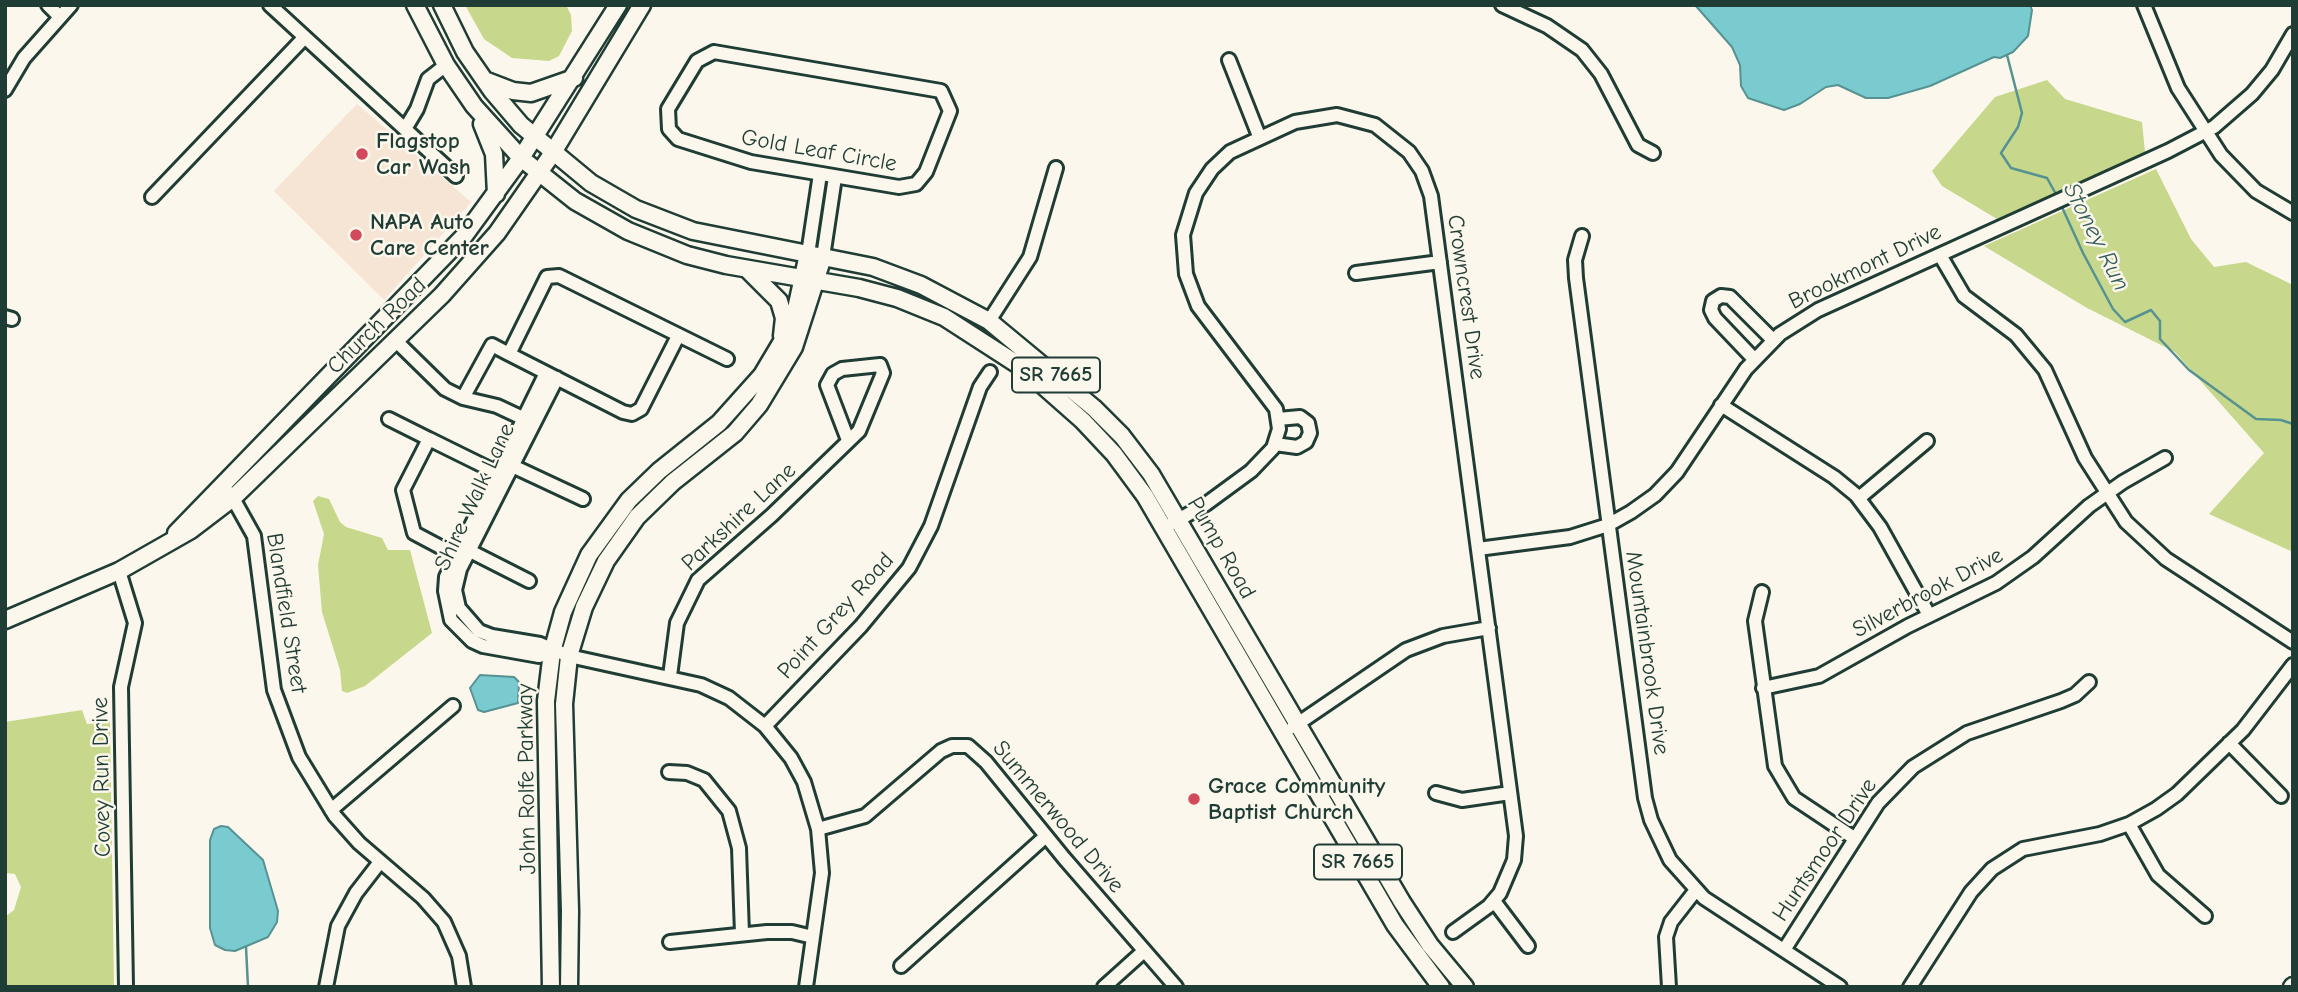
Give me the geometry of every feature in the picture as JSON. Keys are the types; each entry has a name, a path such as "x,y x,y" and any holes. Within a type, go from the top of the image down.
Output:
{"main road":[{"path":"415,5 446,65 474,106 522,158 575,201 628,231 687,255 810,280 815,255 716,238 661,220 618,200 552,154 484,80 442,5"},
{"name":"Church Road","path":"172,538 183,523 441,262 522,158 618,5"},
{"name":"Church Road","path":"5,620 118,571 172,538 191,530 233,498 479,255 552,154 642,5"},
{"path":"484,80 503,89 531,93 574,78"},
{"path":"474,106 493,147 496,194"},
{"name":"Pump Road","path":"815,255 895,274 989,321 1054,373 1122,436 1151,474 1179,519 1419,929 1465,987"},
{"path":"747,269 779,300 784,318 781,343"},
{"name":"Pump Road","path":"810,280 859,288 944,317 999,350 1055,395 1102,442 1144,496 1395,925 1434,985"},
{"name":"John Rolfe Parkway","path":"551,987 551,823 546,729 552,652 577,579 613,519 643,484 733,410 761,376 793,323 810,280"},
{"name":"John Rolfe Parkway","path":"569,987 570,899 564,704 569,656 584,607 616,544 662,492 721,446 747,420 794,347 810,280"}],"street":[{"path":"48,5 60,17"},
{"path":"5,90 23,58 71,5"},
{"path":"270,5 456,176"},
{"path":"1502,5 1547,26 1582,50 1601,74 1638,145 1653,153"},
{"path":"2144,5 2178,88 2206,131 2239,175 2270,201 2293,214"},
{"name":"Brookmont Drive","path":"1478,549 1570,537 1608,525 1647,502 1666,485 1754,359 1773,340 1818,310 2206,131 2252,94 2272,70 2293,34"},
{"path":"152,198 304,37"},
{"name":"Gold Leaf Circle","path":"722,53 934,88 946,97 950,111 948,119 926,172 916,184 899,187 820,174 729,156 673,135 667,122 668,109 701,56 722,53"},
{"path":"1229,60 1259,136"},
{"path":"405,130 417,109 428,79 446,65"},
{"name":"Crowncrest Drive","path":"1278,419 1276,410 1198,306 1183,257 1185,224 1190,205 1203,180 1230,152 1259,136 1307,118 1337,115 1367,121 1386,131 1409,152 1422,171 1431,196 1510,793 1516,851 1511,871 1494,901 1453,932"},
{"path":"989,321 1030,257 1056,168"},
{"path":"815,255 820,174"},
{"path":"815,255 835,177"},
{"name":"Mountainbrook Drive","path":"1582,236 1575,260 1576,278 1645,798 1660,843 1696,890 1840,987"},
{"path":"1940,254 1964,296 2016,335 2045,370 2085,458 2126,522 2166,559 2293,642"},
{"path":"1356,273 1440,262"},
{"path":"509,354 547,277 559,276 727,359"},
{"path":"1754,359 1714,318 1711,310 1713,301 1721,296 1730,297 1773,340"},
{"path":"463,398 492,345 632,414 641,409 678,336"},
{"path":"395,340 445,389 463,398 497,406 528,420"},
{"name":"Parkshire Lane","path":"670,676 677,623 698,580 772,515 848,440 863,425 883,373 880,365 842,369 833,374 827,385 848,440"},
{"name":"Point Grey Road","path":"765,726 886,599 909,568 931,526 980,387 990,372"},
{"name":"Shire Walk Lane","path":"551,376 463,553 455,590 459,608 466,620 479,631 540,644 552,652 670,676 729,698 765,726 791,758 804,782 818,829 822,873 806,987"},
{"path":"1721,405 1834,477 1859,498 1880,527 1929,615"},
{"path":"1163,528 1206,504 1242,478 1275,444 1278,419 1300,417 1308,423 1310,433 1306,442 1297,447 1275,444"},
{"path":"389,419 429,439 583,499"},
{"path":"429,439 403,491 414,533 529,581"},
{"path":"1859,498 1927,441"},
{"name":"Silverbrook Drive","path":"1763,688 1819,676 2014,572 2107,493 2165,458"},
{"name":"Blandfield Street","path":"224,484 251,527 258,549 270,667 284,723 309,777 331,810 380,862 423,898 444,922 459,956 464,987"},
{"name":"Covey Run Drive","path":"118,571 135,623 121,687 126,987"},
{"path":"1762,592 1755,621 1775,766 1786,788 1807,808 1853,838"},
{"path":"1283,733 1406,650 1443,636 1489,628"},
{"path":"1910,987 1971,892 2006,858 2037,844 2100,834 2129,824 2177,794 2254,717 2293,665"},
{"name":"Huntsmoor Drive","path":"1784,950 1853,838 1894,784 1930,754 1982,727 2068,698 2089,682"},
{"path":"331,810 453,706"},
{"path":"2229,743 2281,796"},
{"name":"Summerwood Drive","path":"818,829 865,816 941,751 960,745 976,751 1176,987"},
{"path":"669,772 687,773 704,780 729,811 739,848 742,934"},
{"path":"1436,793 1462,800 1510,793"},
{"path":"2129,824 2158,875 2205,916"},
{"path":"901,966 1046,836"},
{"path":"326,987 338,926 356,893 380,862"},
{"path":"1669,987 1666,937 1671,922 1696,890"},
{"path":"1494,901 1528,946"},
{"path":"670,942 792,932 813,937"},
{"path":"1104,987 1144,951"}],"shaded area":[{"path":"357,104 471,202 384,300 274,191"}],"green space":[{"path":"465,5 566,5 571,15 572,31 559,56 549,61 512,58 484,39"},
{"path":"2047,80 2065,99 2142,122 2145,152 1997,219 1942,186 1932,171 1995,97"},
{"path":"2156,169 2191,239 2214,267 2246,262 2293,285 2293,552 2209,514 2264,453 2175,352 2087,308 1984,246"},
{"path":"318,496 329,499 340,522 346,527 382,538 388,550 410,550 432,633 365,686 347,693 342,691 340,670 322,612 318,565 324,534 313,501"},
{"path":"82,710 87,724 110,722 114,987 5,987 5,917 14,910 21,887 15,874 5,873 5,722"}],"water":[{"path":"1695,5 2030,5 2032,10 2028,36 2013,52 2000,58 1994,57 1930,86 1888,98 1866,98 1838,85 1826,87 1800,104 1784,110 1748,98 1741,86 1740,65 1732,47"},
{"path":"480,675 514,677 519,682 518,703 484,712 478,710 470,688"},
{"path":"228,827 263,860 278,911 277,922 268,937 235,951 215,945 210,928 210,840 214,829"}],"waterway":[{"name":"Stoney Run","path":"2007,55 2022,113 2018,127 2001,153 2011,168 2047,178 2057,196"},
{"name":"Stoney Run","path":"2061,205 2113,309 2125,322 2151,310 2160,321 2160,339 2189,370 2256,419 2281,420 2293,424"},
{"path":"246,947 248,987"}],"place":[{"name":"Flagstop Car Wash","path":"362,154"},
{"name":"NAPA Auto Care Center","path":"356,235"},
{"name":"Grace Community Baptist Church","path":"1194,799"}]}
